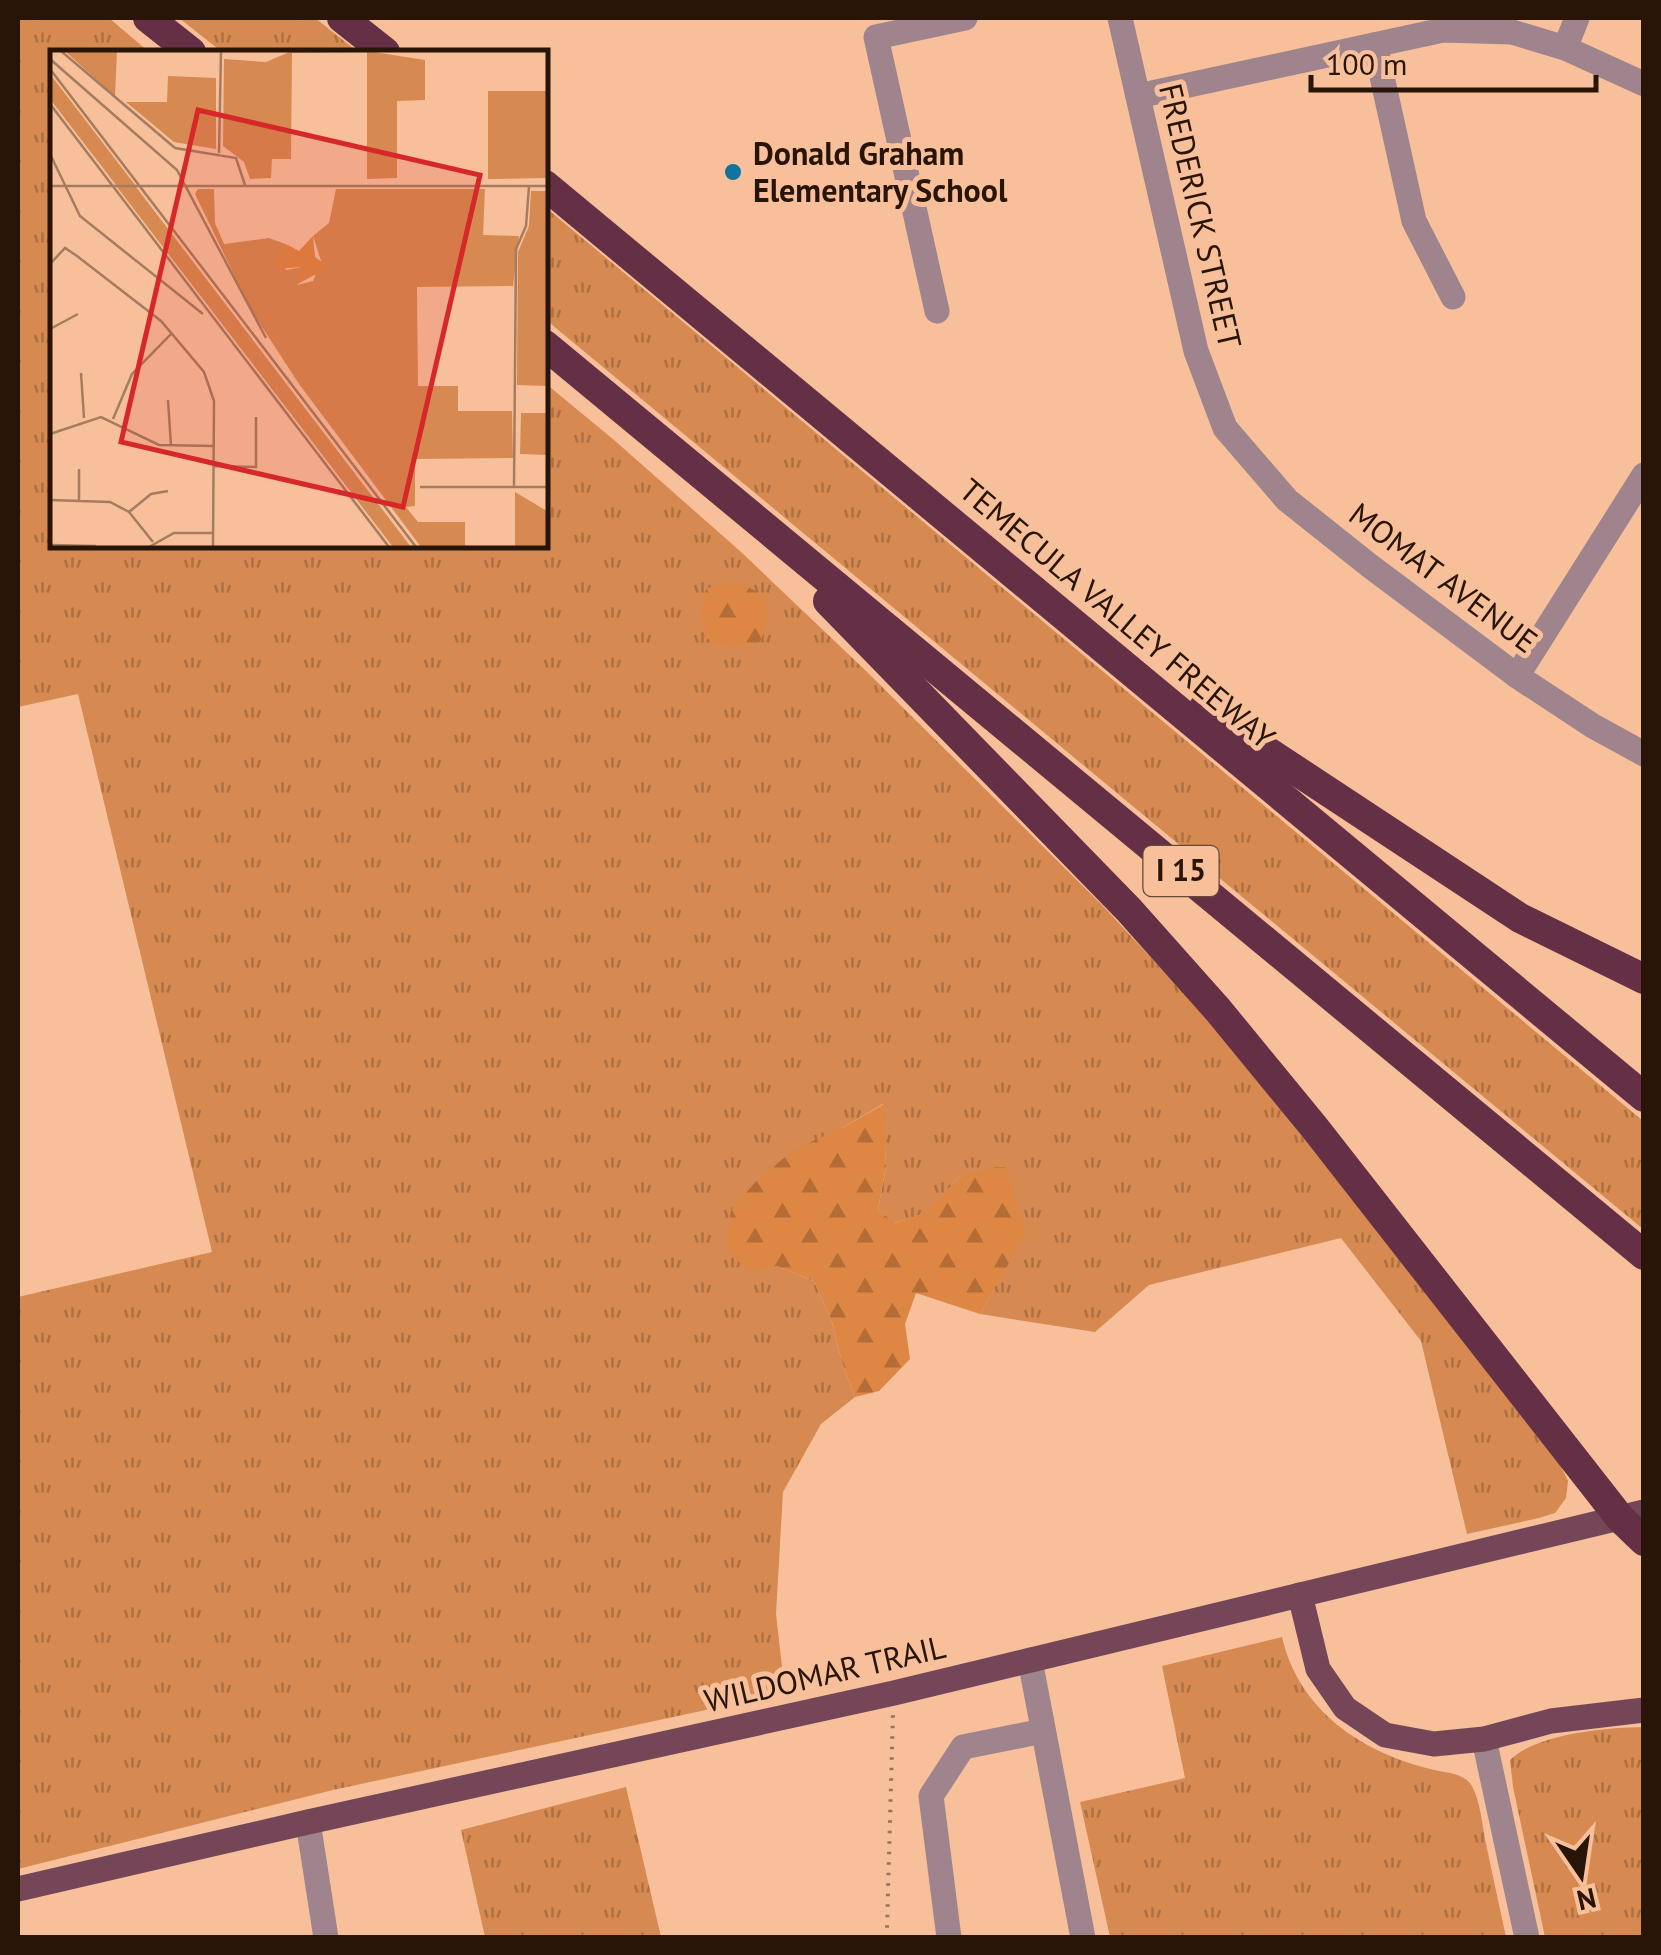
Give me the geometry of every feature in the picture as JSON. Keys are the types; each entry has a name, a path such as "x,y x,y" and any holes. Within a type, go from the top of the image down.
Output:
{"highway":[{"path":"148,18 188,50"},
{"path":"342,18 382,50"},
{"name":"TEMECULA VALLEY FREEWAY","path":"548,187 1644,1097"},
{"name":"I 15","path":"548,347 1644,1255"},
{"path":"718,488 1128,910 1218,1010 1632,1515 1644,1541"},
{"path":"1083,630 1520,918 1644,978"}],"main road":[{"name":"WILDOMAR TRAIL","path":"18,1889 894,1693 1632,1515"},
{"path":"1300,1595 1318,1669 1344,1708 1385,1735 1434,1744 1484,1739 1551,1721 1644,1710"}],"street":[{"path":"937,311 876,37 965,18"},
{"name":"FREDERICK STREET","path":"1120,18 1196,351 1225,428"},
{"path":"1565,48 1578,18"},
{"path":"1138,96 1443,30 1512,32 1565,48 1644,84"},
{"path":"1375,45 1414,222 1452,297"},
{"name":"MOMAT AVENUE","path":"1225,428 1286,500 1517,676 1644,754"},
{"path":"1517,676 1644,475"},
{"path":"1030,1660 1082,1938"},
{"path":"949,1938 931,1796 963,1747 1043,1731"},
{"path":"1484,1739 1527,1938"},
{"path":"308,1822 326,1938"}],"path":[{"path":"889,1938 894,1693"}],"green space":[{"path":"18,18 109,18 147,50 50,50 50,548 548,548 548,385 740,551 865,670 1103,906 1195,1005 1557,1458 1568,1481 1566,1498 1555,1513 1467,1534 1421,1341 1341,1238 1149,1285 1095,1332 980,1314 1025,1233 961,1176 924,1214 894,1223 878,1210 886,1166 883,1104 842,1128 777,1266 814,1281 832,1322 855,1397 821,1424 783,1492 776,1614 785,1693 333,1790 18,1869 18,1297 212,1252 78,694 18,707"},
{"path":"179,18 315,18 355,50 219,50"},
{"path":"548,209 1643,1121 1643,1229 548,321"},
{"path":"733,583 755,591 766,603 767,620 760,642 725,645 705,637 702,612 707,588"},
{"path":"884,1104 886,1166 878,1210 895,1223 924,1213 961,1176 1005,1167 1026,1233 980,1314 916,1293 905,1324 910,1359 879,1391 855,1397 832,1322 814,1281 777,1266 747,1272 726,1246 731,1210 758,1179 795,1149"},
{"path":"1282,1637 1303,1686 1337,1724 1381,1752 1459,1776 1472,1786 1506,1937 1110,1937 1080,1802 1185,1778 1162,1666"},
{"path":"1643,1727 1643,1937 1545,1937 1510,1760 1555,1738"},
{"path":"626,1787 661,1937 485,1937 461,1830"}],"place":[{"name":"Donald Graham Elementary School","path":"733,172"}]}
